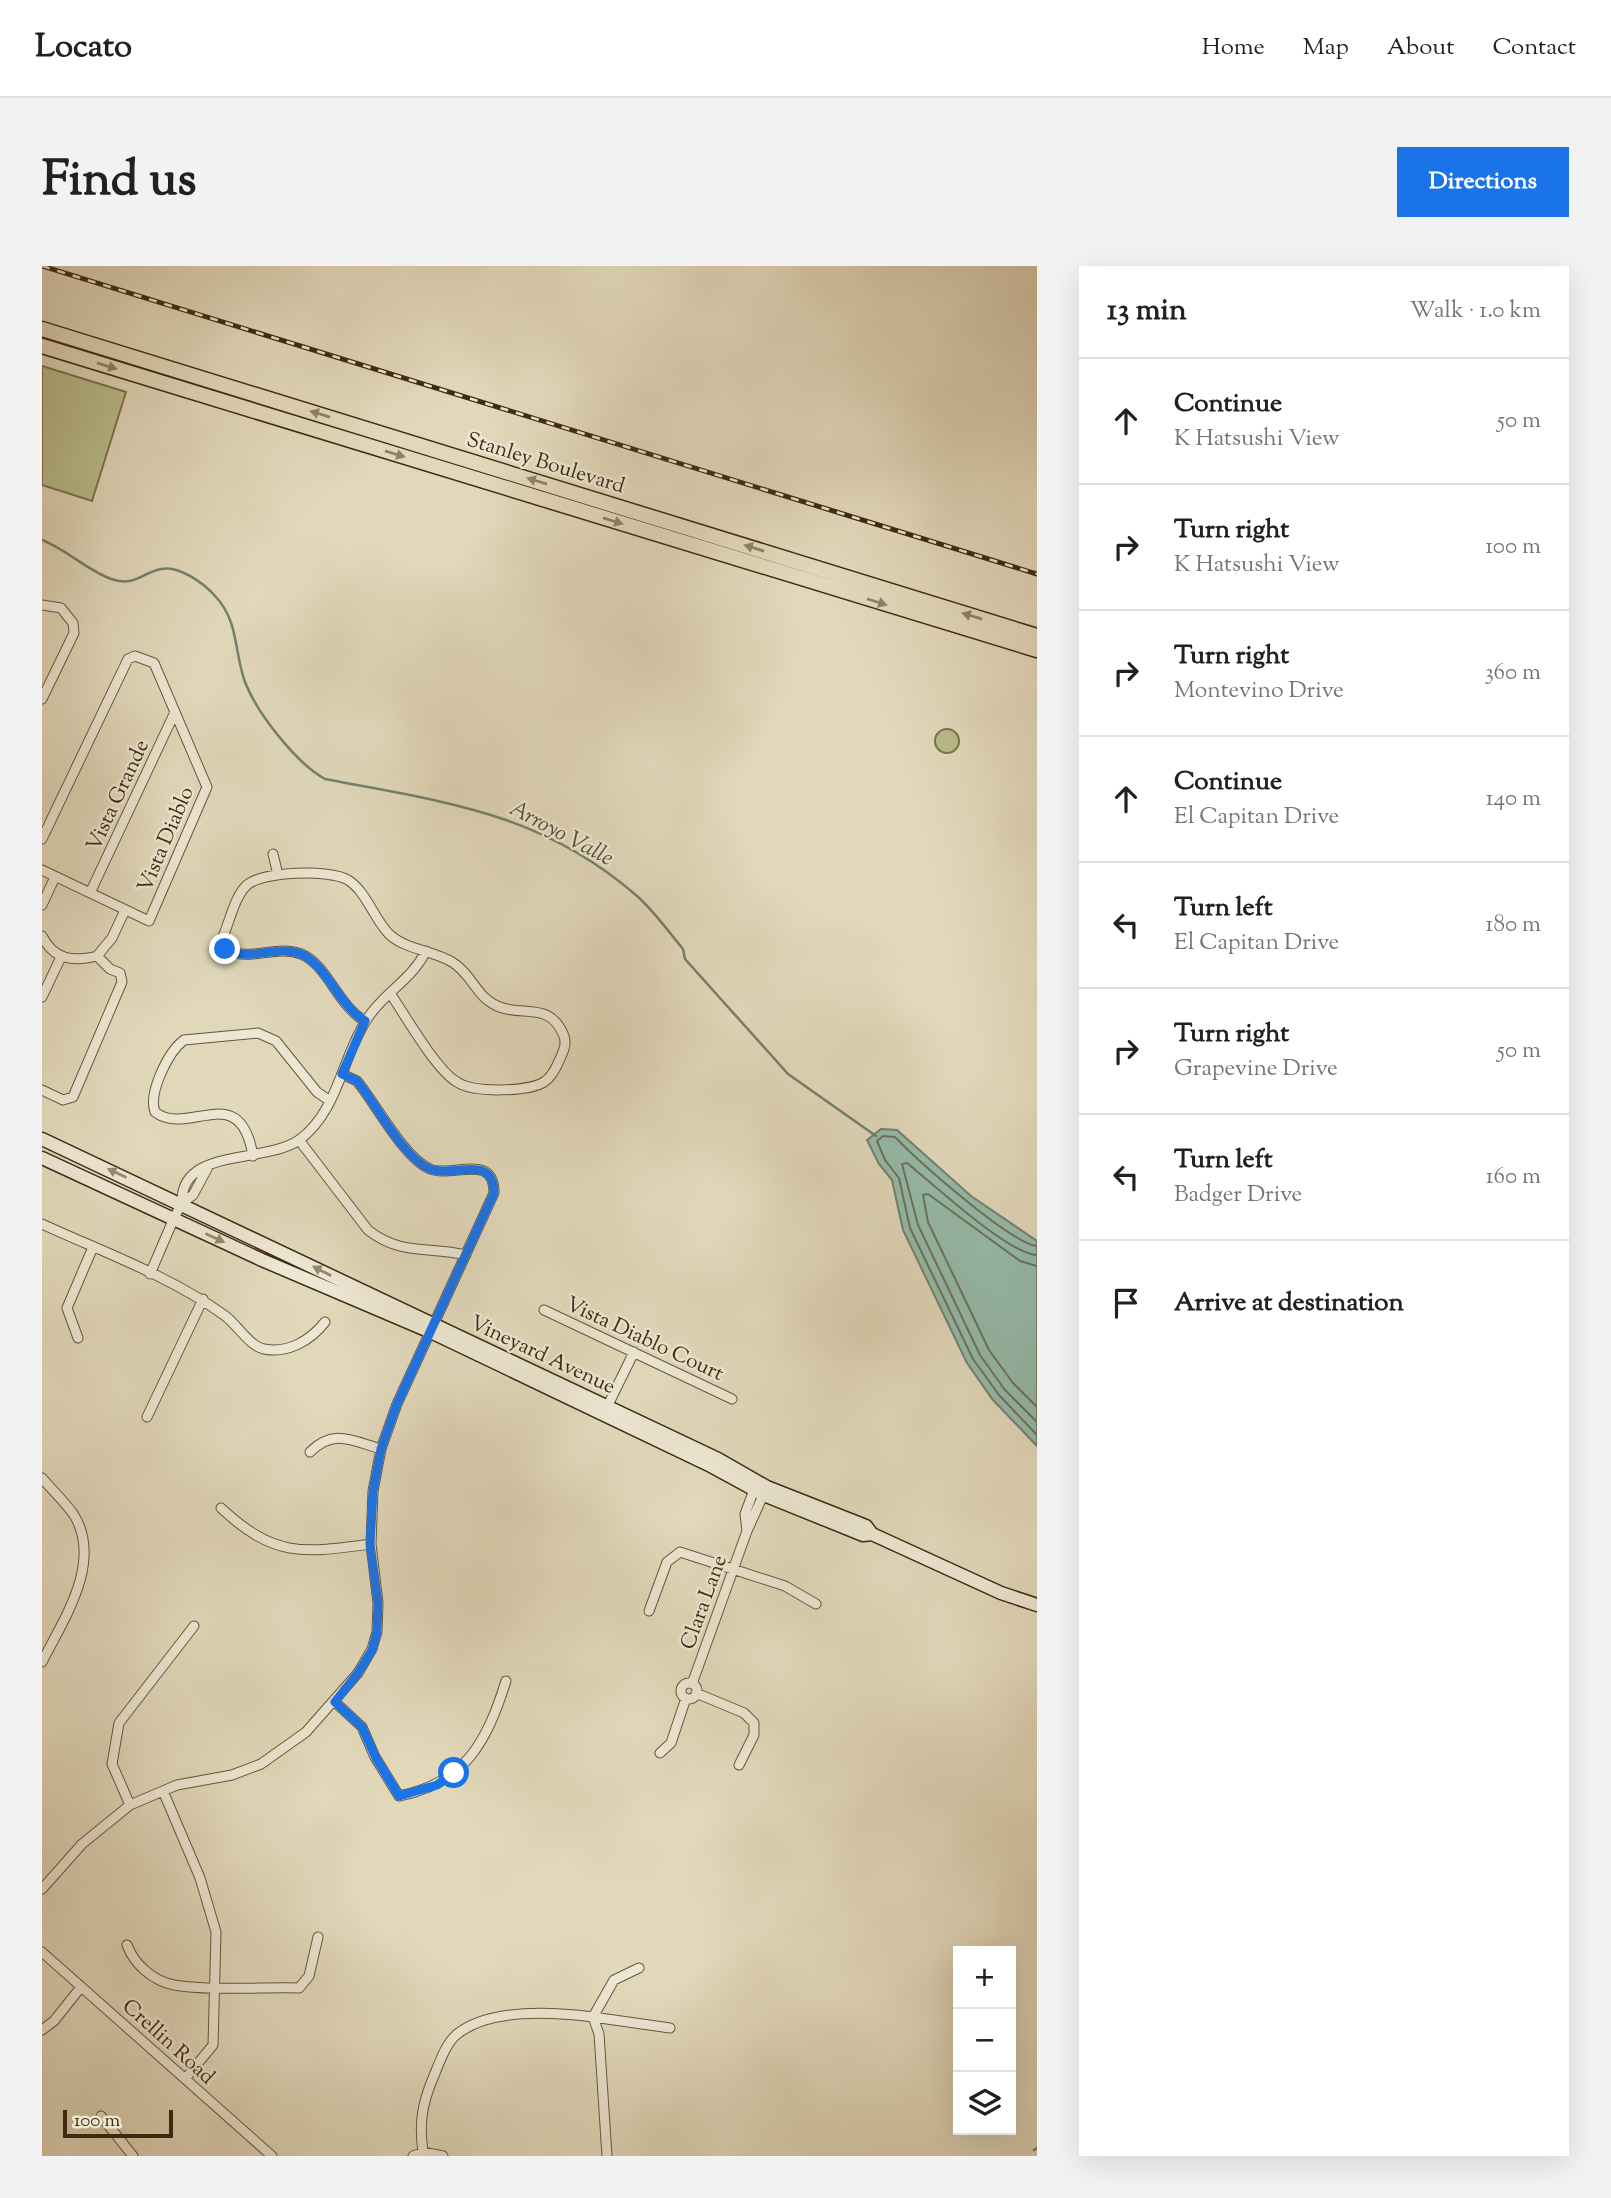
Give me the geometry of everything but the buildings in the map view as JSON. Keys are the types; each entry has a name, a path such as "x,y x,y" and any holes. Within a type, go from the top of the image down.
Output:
{"main road":[{"name":"Stanley Boulevard","path":"42,329 849,585 1037,650"},
{"name":"Stanley Boulevard","path":"42,346 849,585 1037,636"}],"street":[{"path":"42,605 61,608 73,623 74,633 42,699"},
{"path":"42,839 128,659 135,656 154,663 175,712"},
{"path":"42,671 51,680"},
{"name":"Vista Grande","path":"90,894 175,712"},
{"name":"Vista Diablo","path":"42,870 149,921 207,787 175,712"},
{"path":"273,854 278,875"},
{"path":"365,1021 342,1002 313,962 301,954 288,952 237,956 225,949 222,939 244,887 254,880 278,875 332,873 350,881 391,936 461,969 494,1006 508,1012 537,1010 545,1013 565,1038 565,1049 551,1076 542,1083 496,1089 469,1088 447,1075 390,993"},
{"path":"42,905 55,877"},
{"path":"42,936 52,952 61,957 76,960 97,956 112,938 125,910"},
{"path":"150,1274 182,1203 193,1195 208,1167 253,1156 299,1140 330,1101 365,1021 390,993 410,977 426,951"},
{"path":"42,1090 63,1100 73,1097 122,982 120,973 110,969 97,956"},
{"path":"42,997 61,957"},
{"path":"253,1156 250,1137 242,1124 231,1116 217,1114 165,1118 156,1112 152,1104 154,1095 175,1047 184,1040 258,1033 267,1036 276,1041 317,1092 330,1101"},
{"path":"42,1889 82,1844 130,1805 163,1791 232,1775 261,1764 306,1732 335,1702 372,1650 377,1632 378,1603 370,1544 373,1491 381,1449 397,1404 494,1193 490,1175 481,1169 430,1169 418,1162 357,1081 342,1074"},
{"name":"Vineyard Avenue","path":"42,1139 182,1203 432,1328 605,1410 718,1459 758,1489 866,1526 873,1534 1001,1593 1037,1605"},
{"path":"299,1140 368,1230 381,1240 402,1249 443,1250 466,1255"},
{"name":"Vineyard Avenue","path":"42,1158 174,1219 432,1328"},
{"path":"42,1224 203,1299 230,1319 261,1349 279,1350 296,1345 314,1335 325,1322"},
{"path":"78,1338 67,1308 93,1247"},
{"path":"148,1417 203,1299"},
{"name":"Vista Diablo Court","path":"544,1310 732,1399"},
{"path":"605,1410 634,1353"},
{"path":"310,1452 321,1441 335,1437 381,1449"},
{"path":"42,1478 74,1515 82,1535 84,1558 80,1583 42,1662"},
{"name":"Clara Lane","path":"687,1698 681,1689 685,1684 692,1684 747,1531 745,1514 758,1489"},
{"path":"221,1508 237,1523 276,1546 299,1552 370,1544"},
{"path":"649,1611 667,1562 674,1554 687,1553 785,1586 816,1604"},
{"path":"130,1805 112,1764 119,1723 194,1626"},
{"path":"335,1702 362,1727 376,1758 399,1796 437,1785 472,1756 498,1707 506,1681"},
{"path":"692,1684 696,1693 744,1713 754,1723 754,1735 739,1765"},
{"path":"660,1753 671,1744 687,1698 696,1693"},
{"path":"498,1707 510,1711"},
{"path":"163,1791 211,1908 216,1932 213,2045 185,2078"},
{"path":"127,1945 132,1958 153,1977 173,1985 299,1988 309,1976 318,1937"},
{"name":"Crellin Road","path":"42,1952 272,2156"},
{"path":"607,2156 599,2034 593,2017 614,1980 639,1968"},
{"path":"42,2030 54,2021 81,1987"},
{"path":"423,2152 419,2126 424,2103 454,2037 475,2023 495,2017 572,2014 670,2028"},
{"path":"101,2116 133,2156"},
{"path":"413,2156 423,2152 443,2156"}],"shaded area":[{"path":"42,366 126,392 92,501 42,485"},
{"path":"947,729 955,733 959,741 955,749 947,753 939,749 935,741 939,733"}],"water":[{"path":"881,1129 897,1130 971,1196 1037,1241 1037,1446 993,1400 967,1363 903,1230 892,1180 879,1164 867,1140"}],"waterway":[{"name":"Arroyo Valle","path":"42,540 111,579 132,580 154,571 168,569 183,573 205,587 216,597 229,617 245,682 258,708 290,749 325,779 410,795 490,815 527,828 601,868 649,908 683,949 685,959 788,1074 876,1136"}],"railway":[{"path":"42,266 1037,574"}],"route":[{"path":"225,949 237,956 288,952 301,954 313,962 342,1002 365,1021 342,1074 357,1081 418,1162 430,1169 441,1171 481,1169 490,1175 494,1183 494,1193 397,1404 381,1449 373,1491 370,1544 378,1603 377,1632 372,1650 335,1702 362,1727 376,1758 399,1796 437,1785 454,1773"}]}
